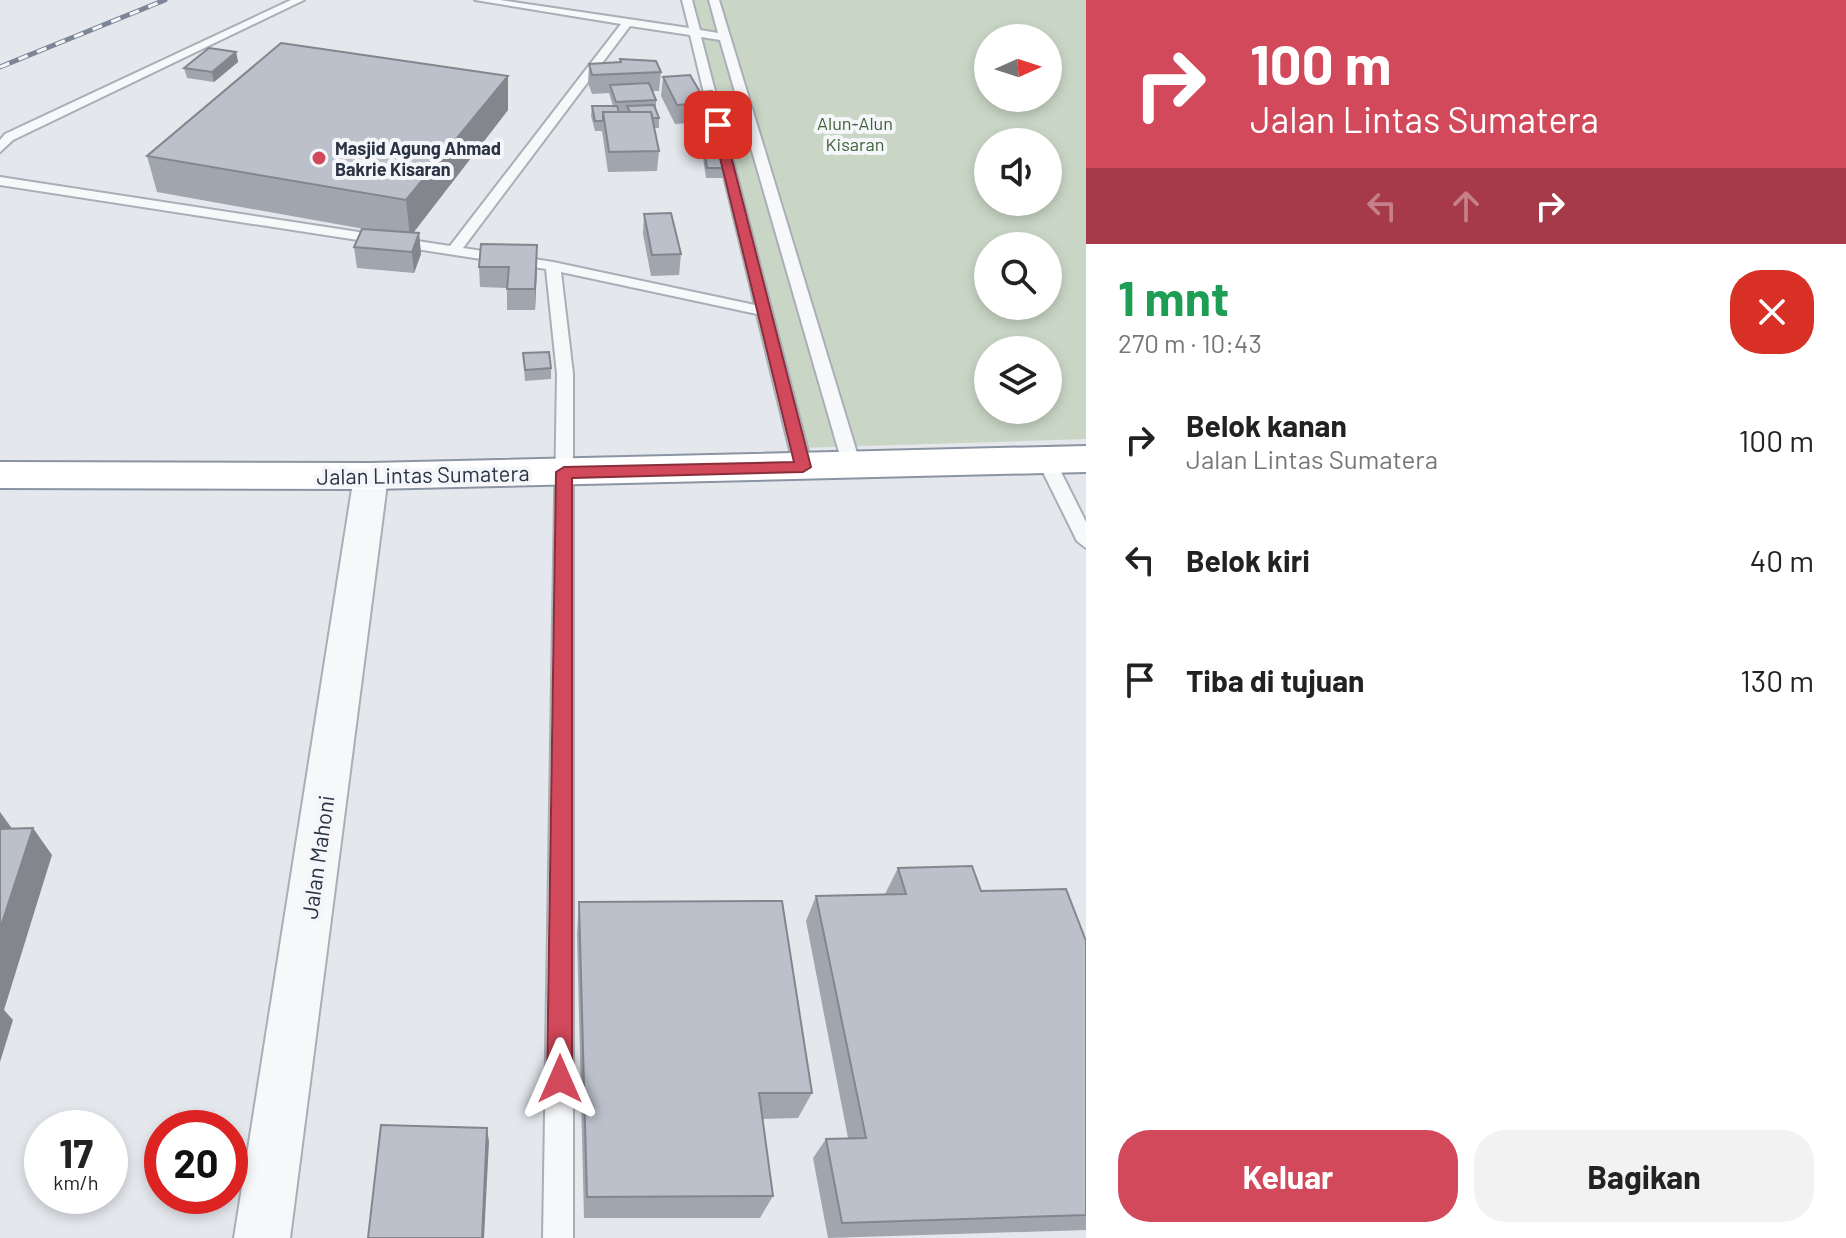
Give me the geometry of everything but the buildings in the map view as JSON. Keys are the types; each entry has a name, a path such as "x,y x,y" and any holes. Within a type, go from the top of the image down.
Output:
{"highway":[{"name":"Jalan Lintas Sumatera","path":"0,475 371,476 1086,459"}],"street":[{"name":"Jalan Mahoni","path":"262,1238 371,476"}],"lane":[{"path":"0,148 9,137 299,0"},
{"path":"480,0 725,37"},
{"path":"687,0 803,467"},
{"path":"714,0 852,466"},
{"path":"453,251 628,22"},
{"path":"0,181 553,266 764,311"},
{"path":"553,266 565,374 558,1238"},
{"path":"1046,460 1086,541"}],"green space":[{"name":"Alun-Alun Kisaran","path":"681,0 1086,0 1086,439 800,448"}],"railway":[{"path":"0,67 165,0"}],"place":[{"name":"Masjid Agung Ahmad Bakrie Kisaran","path":"319,158"}],"route":[{"path":"560,1079 564,472 803,467 718,125"}]}
